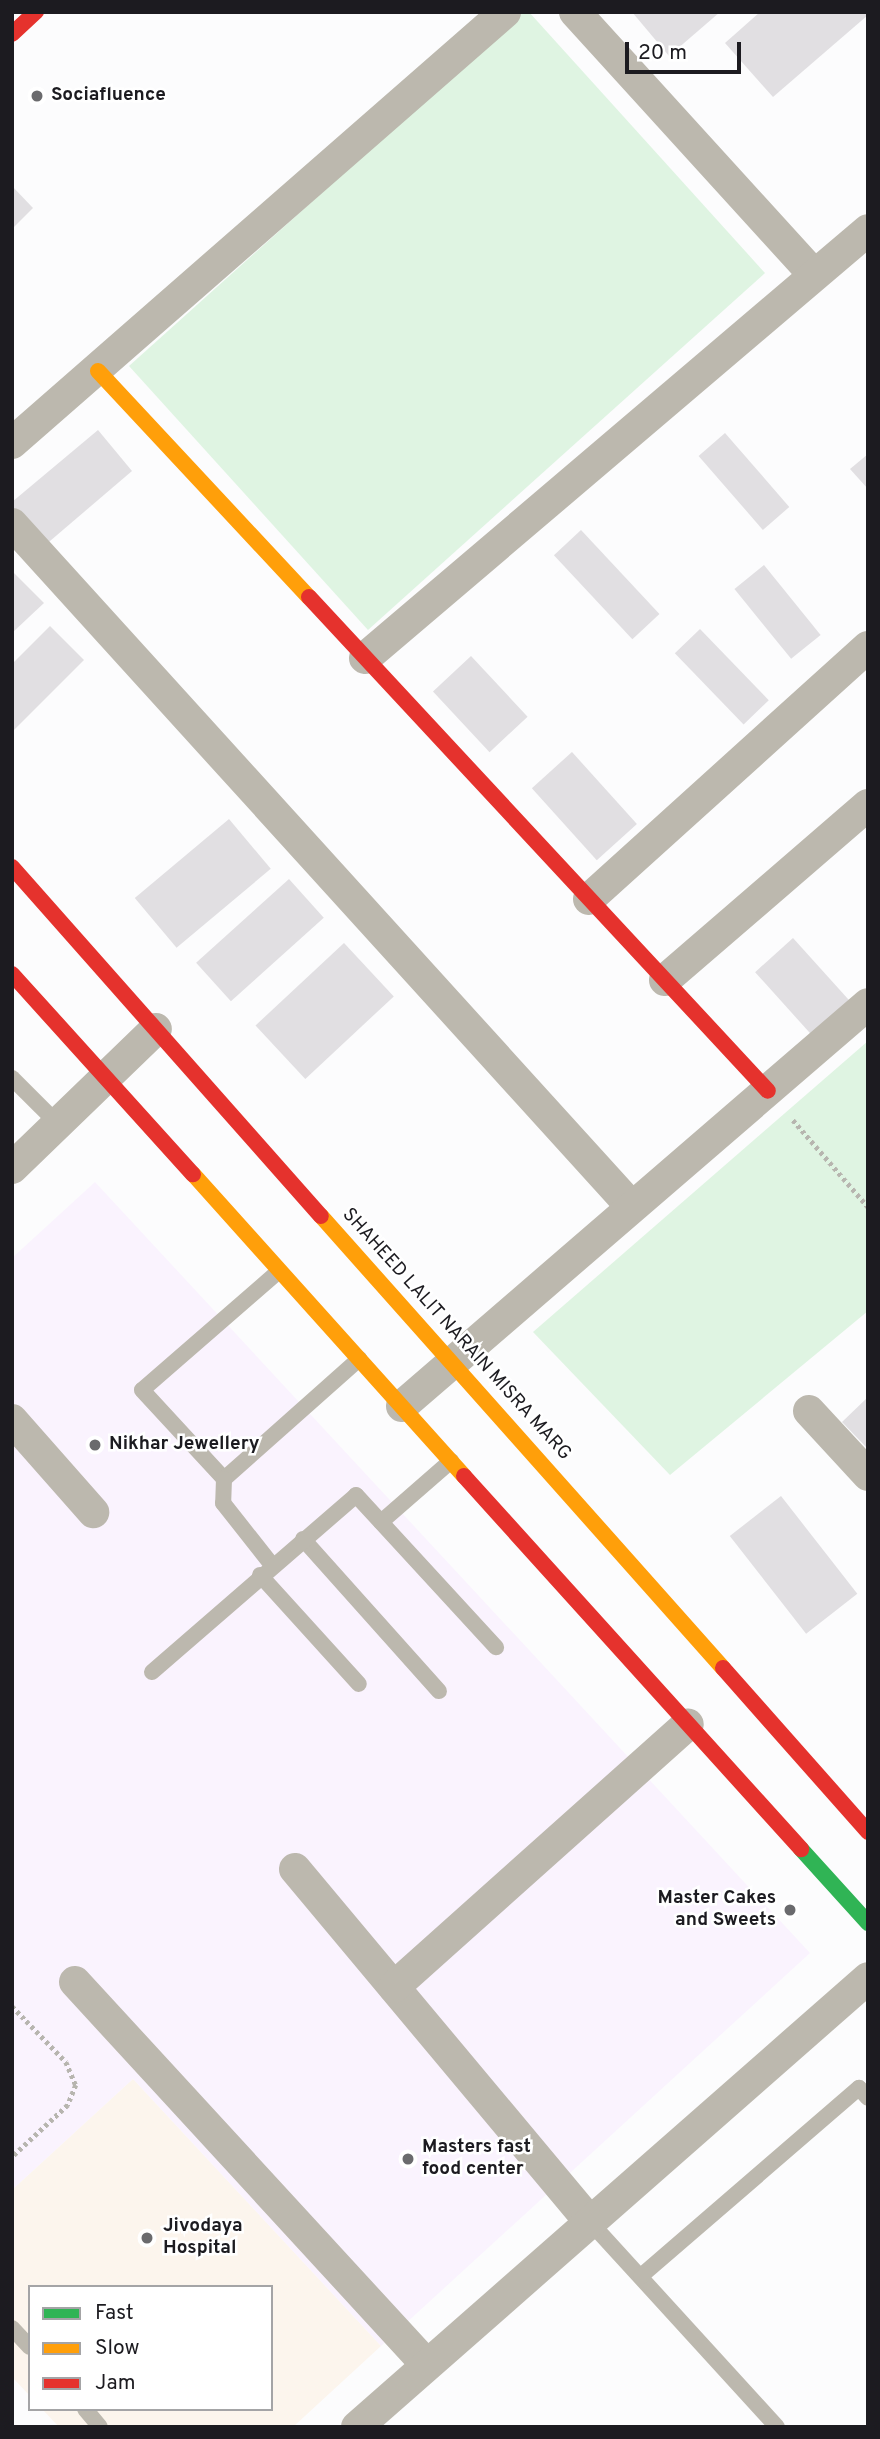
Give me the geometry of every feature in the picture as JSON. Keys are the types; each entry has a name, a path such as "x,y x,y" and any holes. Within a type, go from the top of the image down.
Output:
{"street":[{"path":"12,34 36,12"},
{"path":"12,443 98,371 505,12"},
{"path":"575,12 814,275"},
{"path":"366,658 868,230"},
{"path":"98,371 768,1090"},
{"path":"12,524 632,1208"},
{"path":"589,899 868,647"},
{"path":"665,980 868,805"},
{"name":"SHAHEED LALIT NARAIN MISRA MARG","path":"12,867 868,1832"},
{"path":"15,983 106,1078 868,1923"},
{"path":"402,1406 868,1004"},
{"path":"12,1168 156,1029"},
{"path":"809,1411 868,1475"},
{"path":"12,1420 93,1512"},
{"path":"394,1987 688,1724"},
{"path":"295,1869 590,2222"},
{"path":"357,2427 868,1978"},
{"path":"75,1982 428,2365"}],"lane":[{"path":"12,1078 58,1124"},
{"path":"279,1271 142,1390 224,1479 223,1503 266,1570 359,1684"},
{"path":"224,1479 359,1359"},
{"path":"381,1522 451,1461"},
{"path":"152,1672 356,1494 496,1647"},
{"path":"303,1539 439,1691"},
{"path":"640,2276 859,2088 868,2098"},
{"path":"590,2222 776,2427"},
{"path":"12,2328 28,2345"},
{"path":"87,2411 100,2427"}],"path":[{"path":"768,1090 868,1207"},
{"path":"12,2006 66,2062 76,2085 68,2105 12,2157"}],"shaded area":[{"path":"95,1182 810,1953 381,2346 133,2079 12,2190 12,1258"},
{"name":"Jivodaya Hospital","path":"133,2079 381,2346 293,2427 59,2427 44,2411 273,2411 273,2285 28,2285 28,2394 12,2377 12,2190"}],"green space":[{"path":"523,12 529,12 765,273 368,630 129,366"},
{"path":"868,1041 868,1311 670,1475 533,1332"}],"building":[{"path":"632,12 720,12 669,56"},
{"path":"760,12 868,12 868,15 773,97 725,43"},
{"path":"12,186 33,208 12,229"},
{"path":"98,430 132,471 43,547 12,510 12,502"},
{"path":"725,433 789,507 763,530 699,456"},
{"path":"868,454 868,489 850,469"},
{"path":"581,530 659,614 632,639 554,555"},
{"path":"764,565 821,635 791,659 734,589"},
{"path":"12,571 44,603 12,633"},
{"path":"50,626 84,660 12,732 12,664"},
{"path":"700,629 769,700 744,725 675,653"},
{"path":"471,656 528,717 490,752 433,691"},
{"path":"572,752 637,824 597,860 532,788"},
{"path":"229,819 271,869 177,948 135,898"},
{"path":"289,879 324,918 231,1001 196,963"},
{"path":"793,938 855,1007 817,1041 755,972"},
{"path":"344,943 394,996 305,1079 256,1026"},
{"path":"868,1397 868,1449 842,1422"},
{"path":"781,1496 857,1594 806,1634 730,1536"}],"traffic: fast":[{"path":"801,1849 868,1923"}],"traffic: slow":[{"path":"98,371 309,597"},
{"path":"193,1174 464,1476"},
{"path":"321,1216 723,1668"}],"traffic: jam":[{"path":"12,34 36,12"},
{"path":"309,597 768,1091"},
{"path":"12,867 321,1216"},
{"path":"12,974 193,1174"},
{"path":"464,1476 801,1849"},
{"path":"723,1668 868,1832"}],"place":[{"name":"Sociafluence","path":"37,96"},
{"name":"Nikhar Jewellery","path":"95,1445"},
{"name":"Master Cakes and Sweets","path":"790,1910"},
{"name":"Masters fast food center","path":"408,2159"},
{"name":"Jivodaya Hospital","path":"147,2238"}]}
